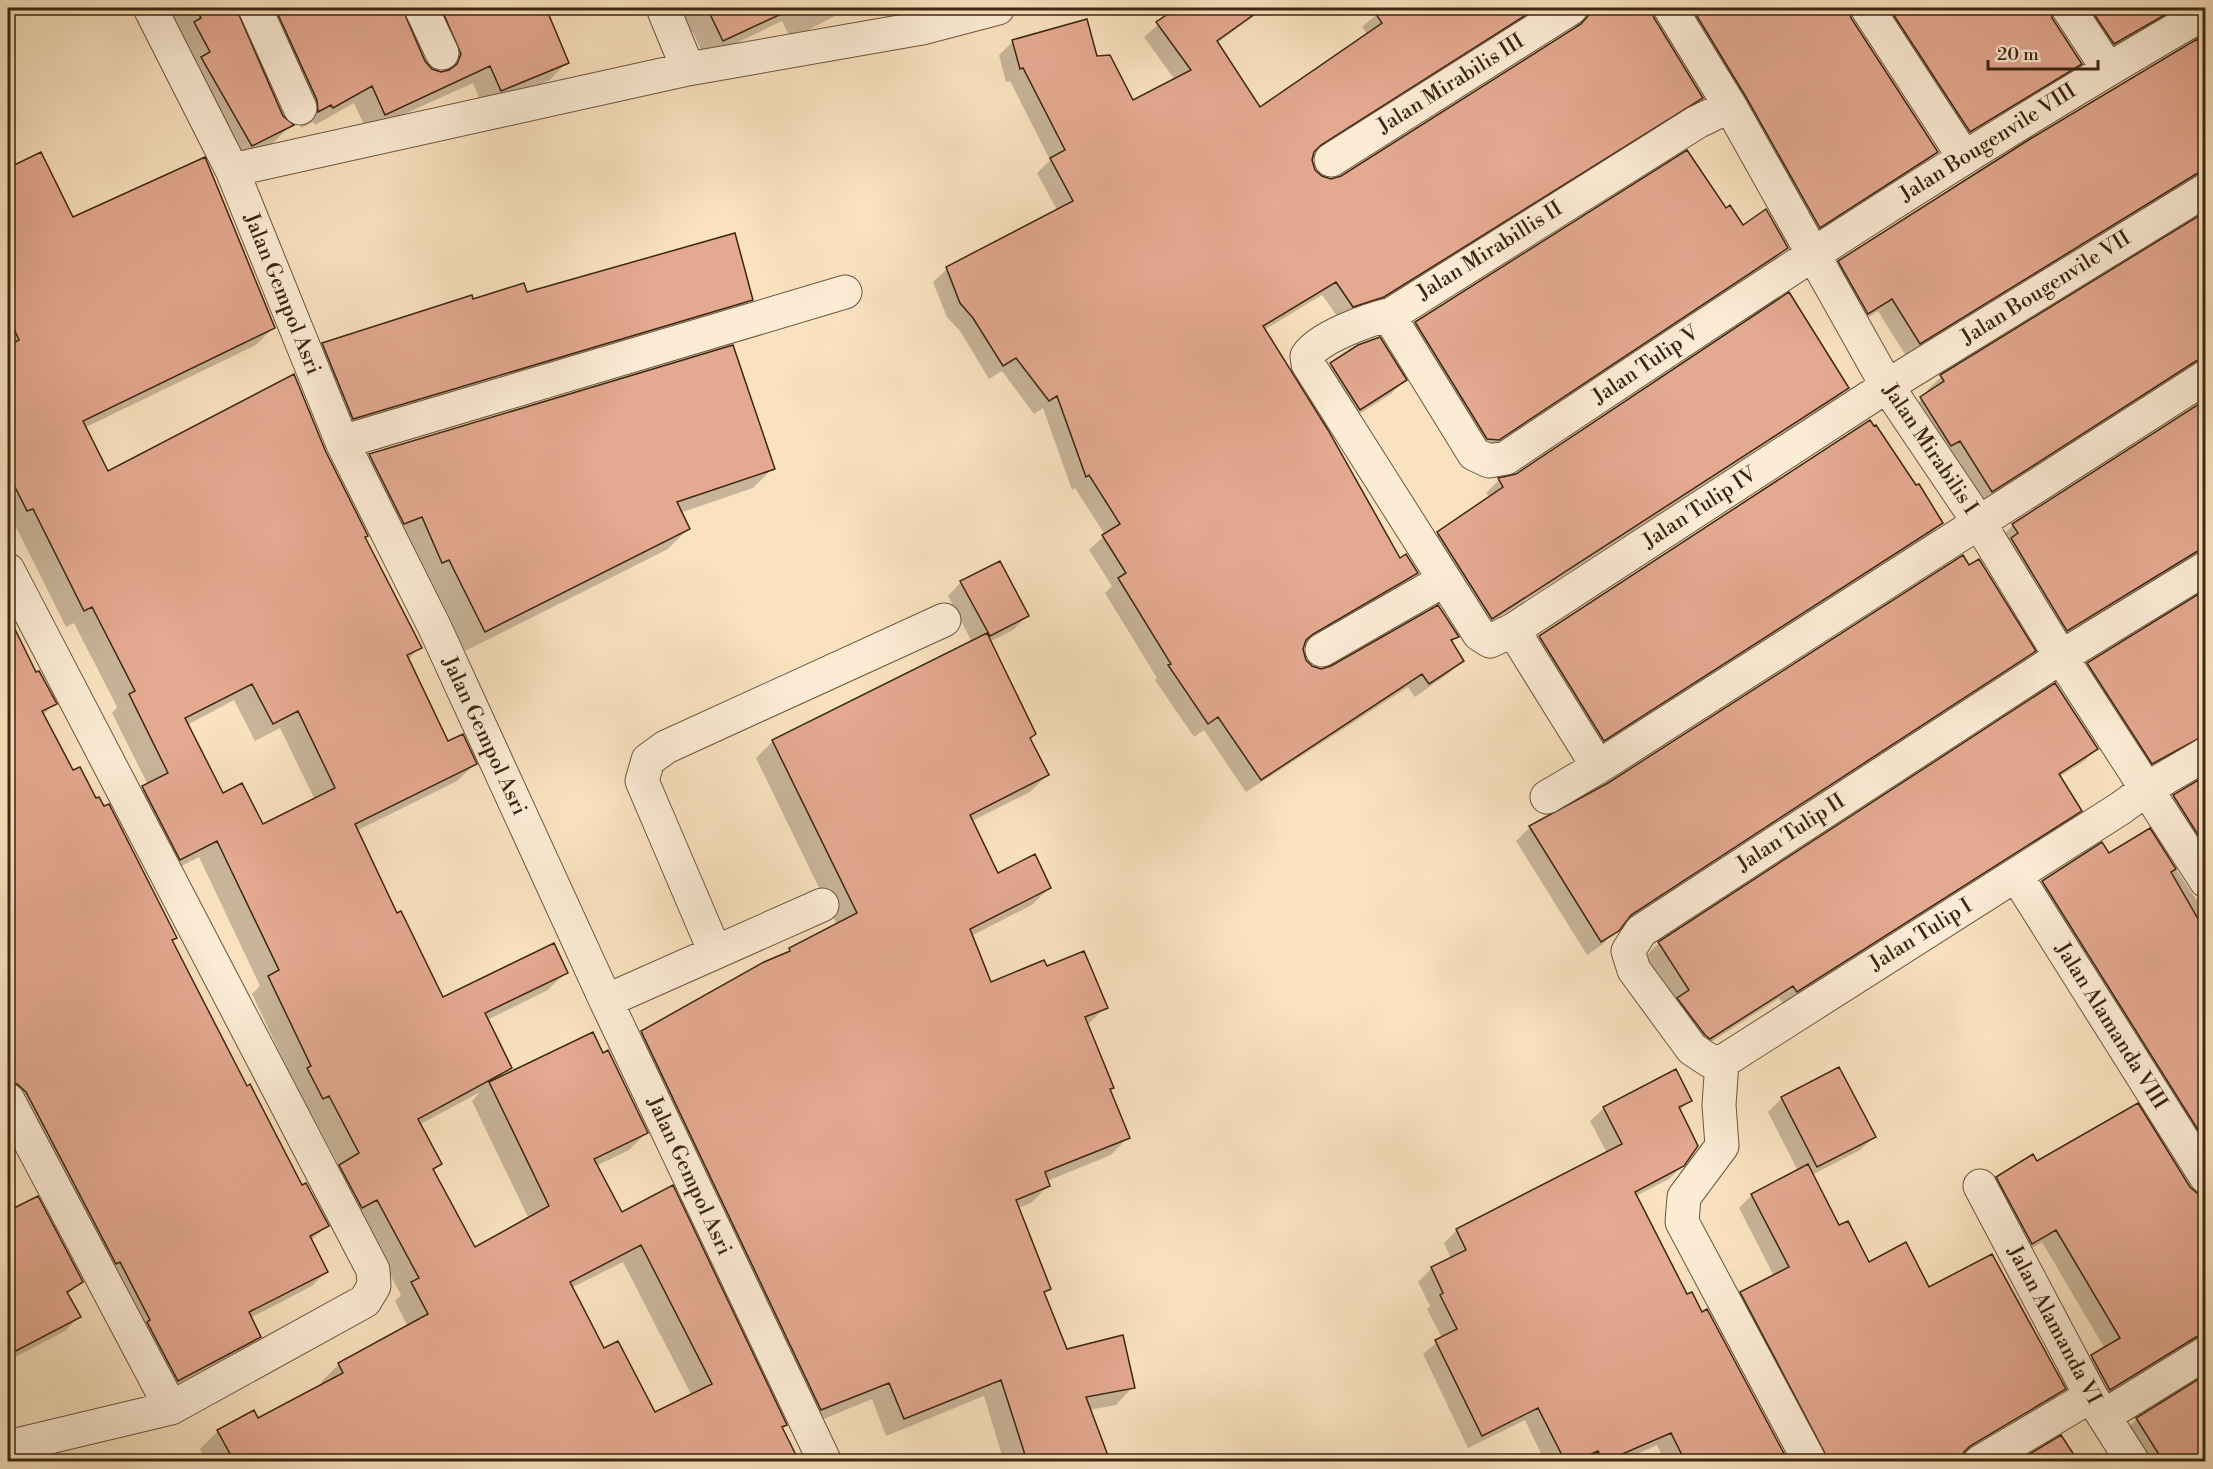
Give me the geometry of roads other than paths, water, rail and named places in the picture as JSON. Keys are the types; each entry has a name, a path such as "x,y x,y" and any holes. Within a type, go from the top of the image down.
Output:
{"street":[{"name":"Jalan Gempol Asri","path":"150,8 231,170 342,442 435,628 606,1001 825,1461"},
{"path":"255,8 300,108"},
{"path":"421,8 442,53"},
{"path":"663,8 688,69"},
{"path":"231,170 917,18 998,8"},
{"name":"Jalan Mirabilis III","path":"1330,160 1571,8"},
{"name":"Jalan Mirabilis I","path":"1670,8 1730,106 1814,252 1887,386 1978,521 2061,657 2148,788 2205,881"},
{"path":"1868,8 1964,157"},
{"path":"2068,8 2108,69"},
{"name":"Jalan Bougenvile VIII","path":"1814,252 1964,157 2196,18"},
{"name":"Jalan Mirabillis II","path":"1444,580 1308,364 1311,351 1320,344 1372,318 1392,314 1697,122 1730,106"},
{"name":"Jalan Bougenvile VII","path":"1887,386 2205,190"},
{"name":"Jalan Tulip V","path":"1392,314 1391,319 1474,454 1489,461 1506,458 1814,252"},
{"path":"342,442 845,292"},
{"path":"1547,797 1598,767 2205,377"},
{"name":"Jalan Tulip IV","path":"1444,580 1479,634 1490,641 1513,630 1887,386"},
{"path":"2061,657 2205,568"},
{"path":"8,570 373,1270 374,1286 365,1301 171,1408 8,1447"},
{"path":"1322,650 1444,580"},
{"path":"715,952 642,781 648,760 666,747 944,620"},
{"path":"1513,630 1598,767"},
{"name":"Jalan Tulip II","path":"1722,1062 1710,1061 1692,1049 1634,970 1628,951 1641,931 2061,657"},
{"name":"Jalan Tulip I","path":"1722,1062 2121,808 2148,788 2205,754"},
{"name":"Jalan Alamanda VIII","path":"2016,875 2205,1177"},
{"path":"606,1001 822,905"},
{"path":"1722,1062 1719,1106 1722,1146 1684,1197 1682,1222 1810,1461"},
{"path":"8,1100 171,1408"},
{"name":"Jalan Alamanda VI","path":"1980,1186 2097,1406 2133,1461"},
{"path":"1980,1461 2205,1353"}]}
